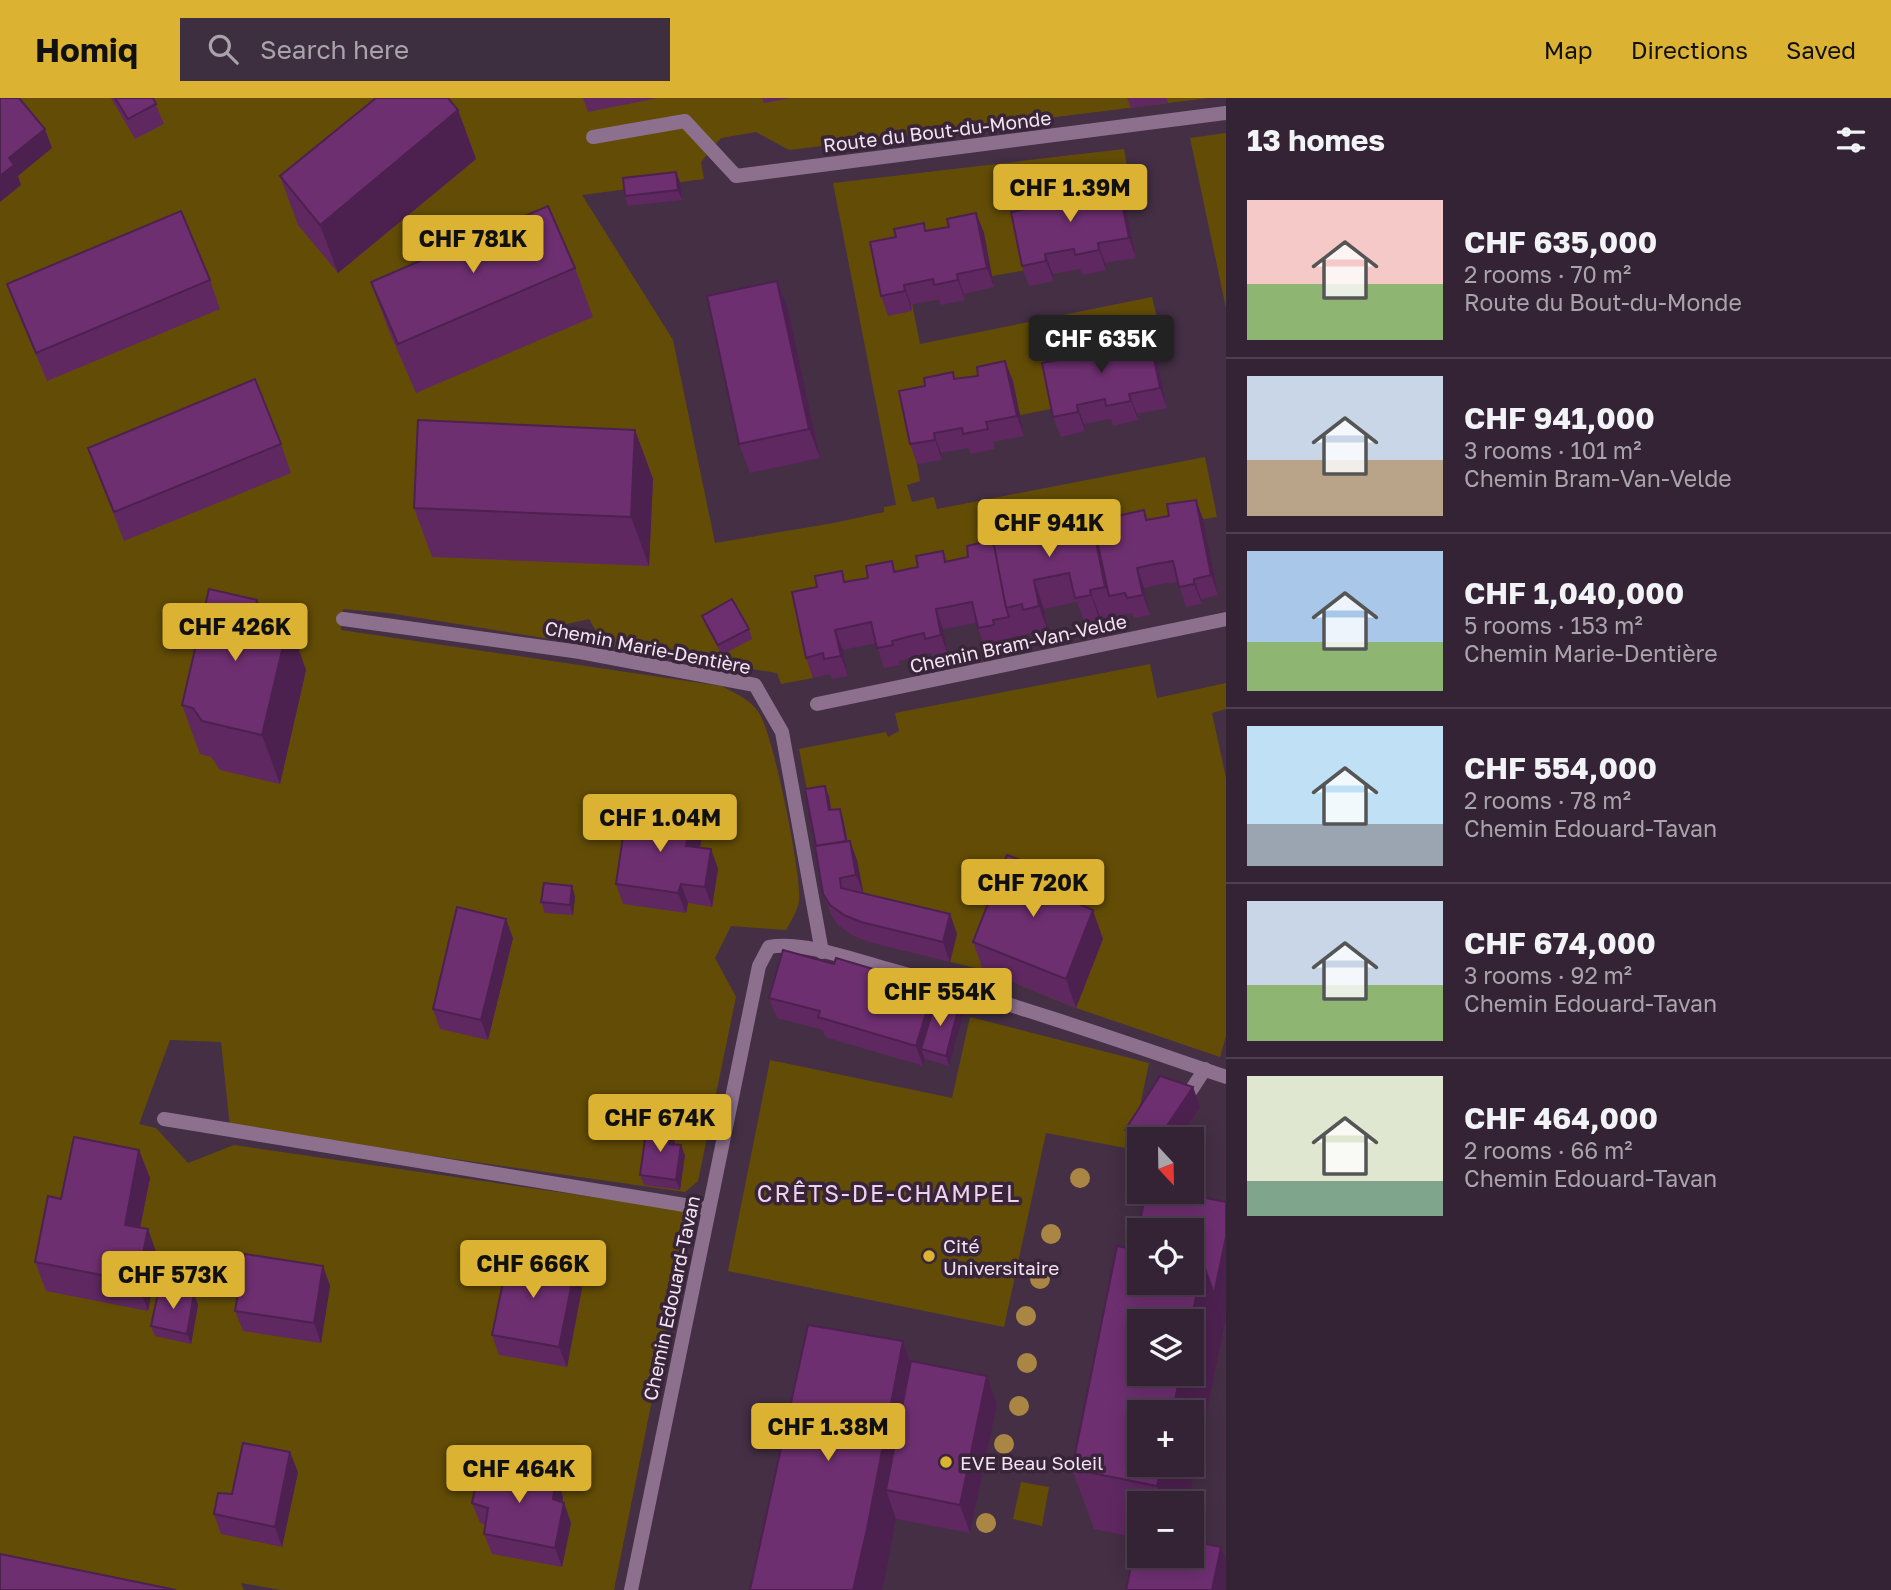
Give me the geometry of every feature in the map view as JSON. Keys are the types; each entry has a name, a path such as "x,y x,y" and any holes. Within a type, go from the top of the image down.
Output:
{"street":[{"name":"Route du Bout-du-Monde","path":"593,137 685,121 736,176 1226,113"},
{"name":"Chemin Marie-Dentière","path":"343,619 580,652 755,685 782,732 822,952"},
{"name":"Chemin Bram-Van-Velde","path":"817,704 1226,619"},
{"name":"Chemin Edouard-Tavan","path":"631,1590 759,966 769,947 822,952 975,993 1226,1076"},
{"path":"1184,1101 1205,1069"},
{"path":"164,1119 709,1209"}],"shaded area":[{"path":"0,98 1209,98 789,150 756,132 721,138 701,162 704,179 582,195 673,340 715,543 834,523 884,512 884,507 896,505 833,183 1124,149 1133,201 1096,208 1026,270 992,276 964,294 965,300 939,299 912,304 920,344 1152,297 1165,351 1156,353 1055,408 1020,415 1012,381 907,412 920,481 907,485 912,502 934,497 937,509 1205,457 1217,517 1174,524 800,612 813,678 781,684 777,673 604,645 589,619 558,626 550,639 389,613 343,609 341,630 721,686 747,700 759,713 772,747 785,805 796,864 799,901 786,930 731,926 715,958 736,997 698,1181 685,1192 230,1127 221,1042 170,1040 139,1124 156,1128 188,1163 234,1145 682,1210 688,1220 614,1590 281,1590 241,1583 244,1590 0,1590"},
{"path":"1226,133 1226,308 1190,138"},
{"path":"1150,664 1157,698 1226,683 1226,709 1212,713 1226,778 1226,1036 1220,1057 1076,1008 983,970 868,941 831,914 799,749 886,732 888,737 899,731 895,713"},
{"path":"970,1017 1149,1063 1136,1127 1127,1127 1127,1148 1046,1133 1004,1327 728,1271 770,1060 952,1098"},
{"path":"1021,1482 1049,1487 1042,1526 1013,1519"}],"building":[{"path":"0,98 19,98 45,129 9,158 14,165 0,176"},
{"path":"115,98 153,98 156,104 128,119"},
{"path":"376,98 448,98 458,110 320,225 280,176"},
{"path":"676,172 678,190 625,196 623,178"},
{"path":"1118,183 1129,238 1098,243 1099,250 1075,255 1074,249 1045,254 1046,261 1022,266 1011,212 1037,207 1036,199 1065,194 1066,201 1090,197 1089,188"},
{"path":"548,206 575,268 398,344 371,282"},
{"path":"181,211 210,280 36,353 7,284"},
{"path":"976,213 987,268 957,274 958,280 934,285 933,279 904,285 905,291 881,296 870,242 896,237 894,229 924,223 925,231 949,227 947,219"},
{"path":"777,281 809,429 739,444 707,296"},
{"path":"1149,334 1160,388 1129,394 1131,401 1106,406 1105,399 1077,405 1078,412 1053,417 1042,363 1069,358 1067,350 1096,344 1097,351 1121,348 1120,339"},
{"path":"1005,361 1017,416 986,422 988,429 963,434 962,428 934,433 935,440 910,444 899,391 925,386 924,378 953,372 954,379 978,376 977,367"},
{"path":"255,379 281,444 114,512 88,448"},
{"path":"418,420 635,430 631,517 414,508"},
{"path":"1196,500 1211,575 1194,579 1194,584 1179,587 1173,561 1155,564 1137,568 1143,595 1127,598 1125,593 1109,596 1095,531 1119,527 1117,516 1144,510 1146,520 1169,516 1167,504"},
{"path":"1090,511 1105,587 1090,590 1091,595 1075,598 1069,573 1034,580 1039,606 1023,610 1022,604 1006,608 992,541 1016,537 1014,527 1042,521 1043,532 1065,528 1063,517"},
{"path":"993,540 1009,617 993,620 994,625 978,628 972,602 936,609 941,635 925,639 924,633 892,641 893,645 877,648 871,622 835,630 841,656 824,659 823,653 806,658 792,592 817,587 815,576 842,571 844,582 868,578 866,566 892,561 894,572 918,567 916,556 943,551 945,562 968,557 967,546"},
{"path":"209,589 257,600 254,613 289,621 262,735 202,721 193,708 182,705"},
{"path":"732,599 749,629 718,645 702,616"},
{"path":"825,786 829,810 840,809 846,841 816,846 805,789"},
{"path":"627,809 682,819 685,815 690,815 694,819 694,825 689,828 686,846 711,849 705,887 681,884 678,893 616,884"},
{"path":"850,841 856,875 840,878 841,888 950,914 943,942 861,922 830,905 823,894 815,846"},
{"path":"1007,855 1063,876 1059,885 1067,888 1063,897 1093,910 1066,979 973,942"},
{"path":"544,883 572,886 570,905 541,902"},
{"path":"457,907 506,919 481,1020 433,1009"},
{"path":"783,950 834,964 836,958 934,987 916,1046 818,1017 820,1011 769,998"},
{"path":"936,1000 959,1006 946,1056 921,1049"},
{"path":"1160,1076 1193,1087 1166,1127 1127,1127 1127,1131 1125,1130"},
{"path":"647,1125 672,1128 669,1144 681,1145 676,1180 640,1175"},
{"path":"74,1137 139,1150 125,1225 148,1229 137,1282 35,1262 48,1196 61,1199"},
{"path":"1204,1198 1226,1202 1226,1237 1214,1294 1204,1266 1204,1218 1141,1218 1143,1204 1204,1204"},
{"path":"1117,1246 1127,1248 1127,1295 1196,1295 1193,1309 1127,1309 1127,1386 1178,1386 1175,1400 1127,1400 1127,1477 1159,1477 1157,1486 1072,1469"},
{"path":"510,1249 534,1254 533,1260 575,1268 559,1347 492,1335"},
{"path":"245,1254 323,1266 314,1323 235,1311"},
{"path":"159,1288 194,1294 187,1334 151,1326"},
{"path":"808,1325 903,1341 867,1529 853,1590 750,1590"},
{"name":"EVE Beau Soleil","path":"911,1361 987,1376 960,1505 886,1490"},
{"path":"243,1443 290,1452 275,1527 214,1514 218,1493 232,1494"},
{"path":"480,1464 556,1477 553,1499 564,1503 555,1548 484,1534 488,1508 472,1503"},
{"path":"1204,1543 1221,1547 1212,1590 1126,1590 1131,1568 1204,1568"},
{"path":"0,1554 176,1590 0,1590"}],"place":[{"name":"Cité Universitaire","path":"929,1256"},
{"name":"EVE Beau Soleil","path":"946,1462"}],"district":[{"name":"CRÊTS-DE-CHAMPEL","path":"889,1193"}]}
